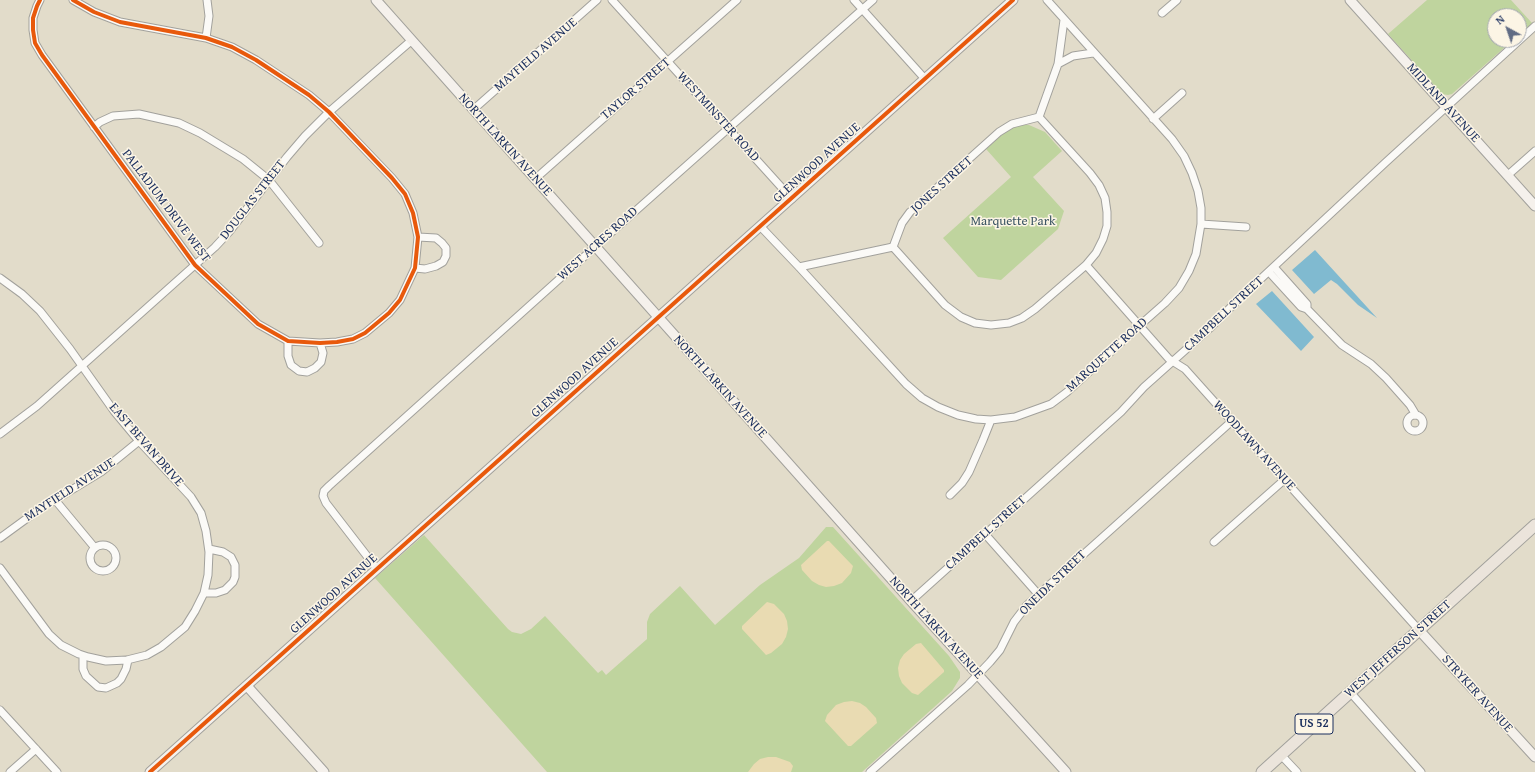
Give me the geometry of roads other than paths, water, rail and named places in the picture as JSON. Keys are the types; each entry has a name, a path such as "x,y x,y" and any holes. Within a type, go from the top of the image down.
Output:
{"main road":[{"name":"WEST JEFFERSON STREET","path":"1262,772 1535,525"}],"street":[{"name":"PALLADIUM DRIVE WEST","path":"40,0 33,18 33,30 35,43 42,55 195,265 258,324 288,341 320,343 353,339 365,333 389,313 400,300 416,268"},
{"path":"73,0 94,12 120,22 206,38 232,47 256,60 309,94 329,112 378,162 405,194 413,213 418,237 416,268 425,269 436,266 442,262 446,256 446,248 442,243 436,238 418,237"},
{"path":"206,38 209,16 207,0"},
{"name":"NORTH LARKIN AVENUE","path":"376,0 911,601 1066,772"},
{"name":"MAYFIELD AVENUE","path":"474,110 597,0"},
{"name":"WESTMINSTER ROAD","path":"612,0 792,199"},
{"name":"TAYLOR STREET","path":"535,179 737,0"},
{"path":"854,0 925,79"},
{"name":"WEST ACRES ROAD","path":"377,568 326,503 323,496 324,491 328,486 873,0"},
{"name":"GLENWOOD AVENUE","path":"150,772 1014,0"},
{"name":"MARQUETTE ROAD","path":"760,226 906,384 922,398 938,407 958,415 990,420 1015,417 1051,404 1068,392 1165,303 1179,288 1189,271 1196,254 1201,224 1201,208 1198,191 1192,173 1184,156 1172,139 1093,53 1047,0"},
{"path":"1162,13 1177,0"},
{"name":"MIDLAND AVENUE","path":"1355,2 1535,206"},
{"path":"799,267 894,247 945,305 966,319 975,323 991,325 1022,318 1035,309 1086,265 1096,253 1103,239 1107,226 1105,198 1099,185 1090,172 1039,117 1058,64 1064,20"},
{"name":"CAMPBELL STREET","path":"911,601 1121,412 1144,387 1174,362 1446,106 1535,26"},
{"name":"DOUGLAS STREET","path":"1,431 37,406 195,265 229,232 305,136 329,112 412,40"},
{"path":"1058,64 1073,56 1093,53"},
{"path":"1153,119 1182,93"},
{"path":"94,127 100,122 113,116 139,114 179,123 224,146 269,180 319,243"},
{"name":"JONES STREET","path":"894,247 902,223 910,212 999,132 1012,124 1039,117"},
{"path":"1508,175 1535,151"},
{"path":"1201,224 1246,227"},
{"name":"WOODLAWN AVENUE","path":"1086,265 1168,358 1185,369 1419,630"},
{"path":"1272,269 1302,307 1307,309 1342,345 1371,364 1386,378 1416,414"},
{"name":"EAST BEVAN DRIVE","path":"0,278 22,294 40,310 110,405 139,441 191,497 201,513 209,549 208,575 204,593 195,612 185,627 162,647 147,655 128,660 106,661 83,656 61,645 49,634 0,568"},
{"path":"288,341 288,356 291,365 299,372 307,372 315,368 321,362 323,353 320,343"},
{"path":"950,495 962,483 969,472 984,440 990,420"},
{"name":"ONEIDA STREET","path":"870,772 978,674 1000,650 1019,614 1038,594 1232,421"},
{"name":"MAYFIELD AVENUE","path":"0,538 37,511 101,472 139,441"},
{"path":"1214,542 1284,480"},
{"path":"56,500 95,548"},
{"path":"985,534 1038,594"},
{"path":"204,593 216,593 225,590 233,582 235,577 235,565 231,557 224,552 209,549"},
{"name":"STRYKER AVENUE","path":"1419,630 1535,757"},
{"path":"83,656 83,669 86,676 98,687 106,688 117,683 121,679 126,669 128,660"},
{"path":"247,686 324,772"},
{"path":"1350,692 1421,772"},
{"path":"0,710 57,772"},
{"path":"10,772 36,749"},
{"path":"1281,755 1297,772"}],"water":[{"path":"1315,250 1377,318 1358,305 1331,280 1314,294 1292,270"},
{"path":"1272,291 1314,337 1301,351 1256,304"}],"park label":[{"name":"Marquette Park","path":"1013,222"}]}
